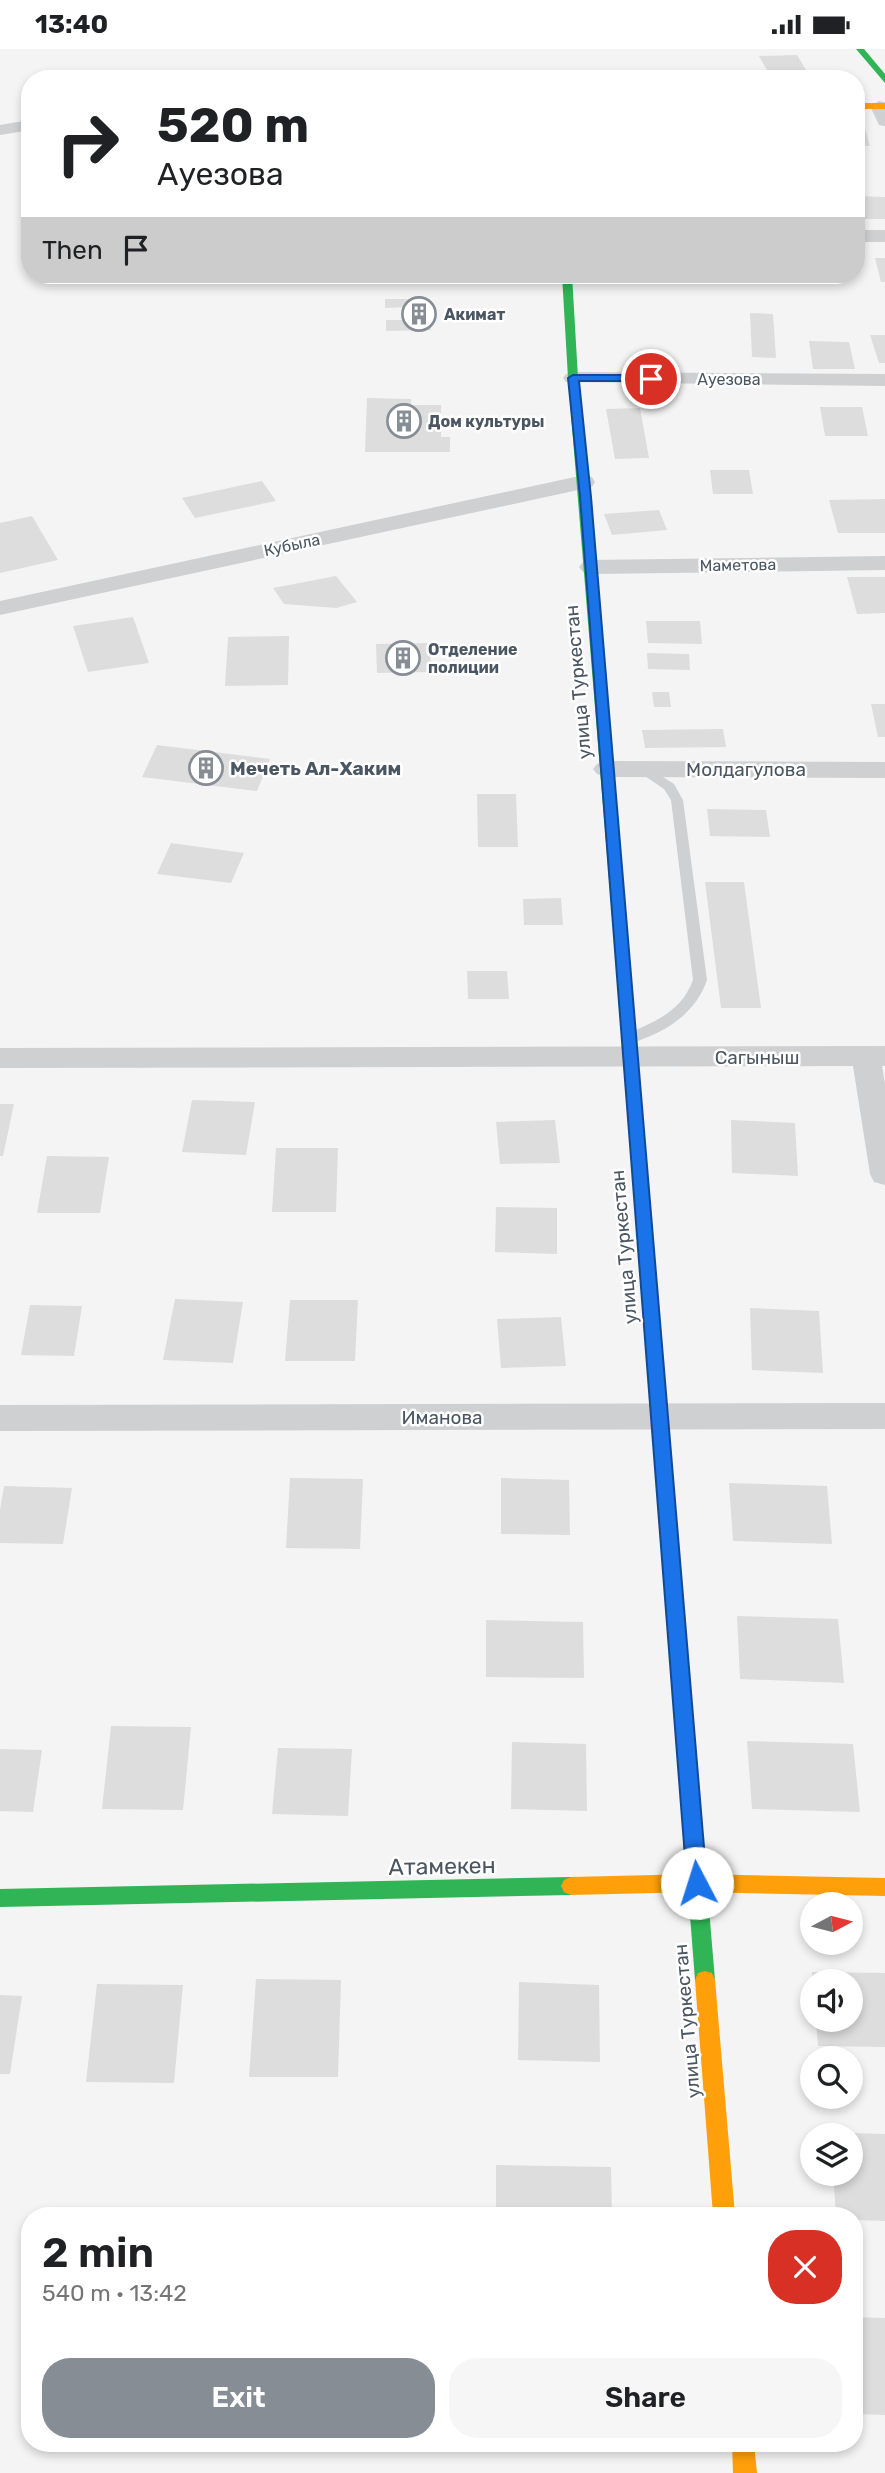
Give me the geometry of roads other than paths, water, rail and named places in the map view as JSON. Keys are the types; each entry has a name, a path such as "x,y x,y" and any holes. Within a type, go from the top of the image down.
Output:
{"street":[{"path":"860,49 885,80"},
{"path":"865,108 883,111"},
{"path":"0,130 21,126"},
{"path":"865,236 885,236"},
{"name":"улица Туркестан","path":"568,284 573,378 723,2207"},
{"name":"Ауезова","path":"573,378 885,380"},
{"name":"Кубыла","path":"0,608 583,482"},
{"name":"Маметова","path":"590,567 885,563"},
{"name":"Молдагулова","path":"606,769 885,770"},
{"name":"Сагыныш","path":"0,1058 629,1049 876,1057"},
{"path":"876,1057 885,1174"},
{"name":"Иманова","path":"0,1418 885,1416"},
{"name":"Атамекен","path":"0,1898 697,1883 885,1887"},
{"path":"744,2452 745,2473"}],"lane":[{"path":"629,1049 680,1014 696,996 700,979 677,800 669,787 644,769"}],"place":[{"name":"Акимат","path":"419,314"},
{"name":"Дом культуры","path":"404,421"},
{"name":"Отделение полиции","path":"403,658"},
{"name":"Мечеть Ал-Хаким","path":"206,768"}]}
